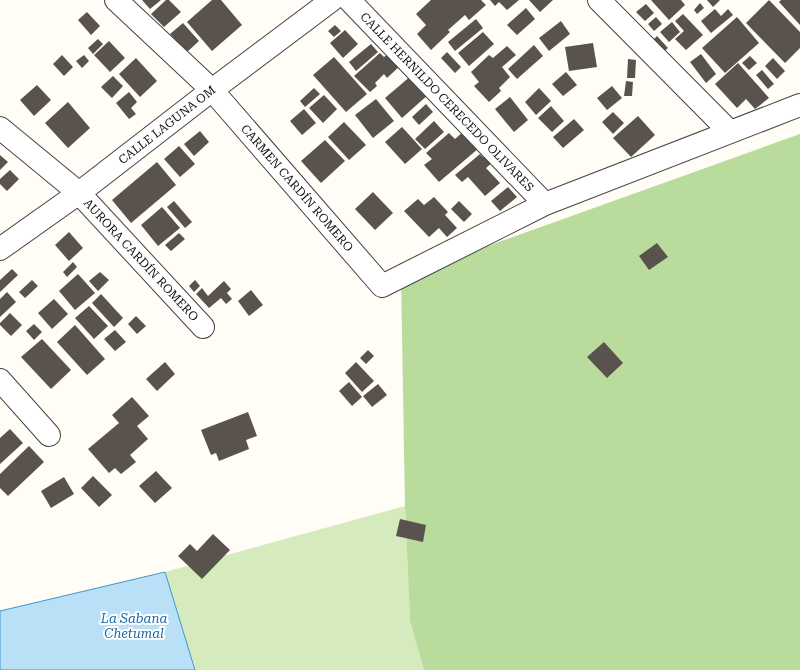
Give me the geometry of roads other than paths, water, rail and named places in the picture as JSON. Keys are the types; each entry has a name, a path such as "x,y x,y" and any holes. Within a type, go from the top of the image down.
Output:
{"street":[{"name":"CARMEN CARDÍN ROMERO","path":"116,0 212,90 382,286 545,204"},
{"name":"CALLE LAGUNA OM","path":"0,249 79,193 212,90 332,0"},
{"name":"CALLE HERNILDO CERECEDO OLIVARES","path":"349,0 545,204"},
{"path":"599,0 730,132"},
{"path":"545,204 800,105"},
{"name":"AURORA CARDÍN ROMERO","path":"0,128 79,193 203,327"},
{"path":"0,380 49,435"}],"water":[{"name":"La Sabana Chetumal","path":"165,572 195,670 0,670 0,611"}]}
